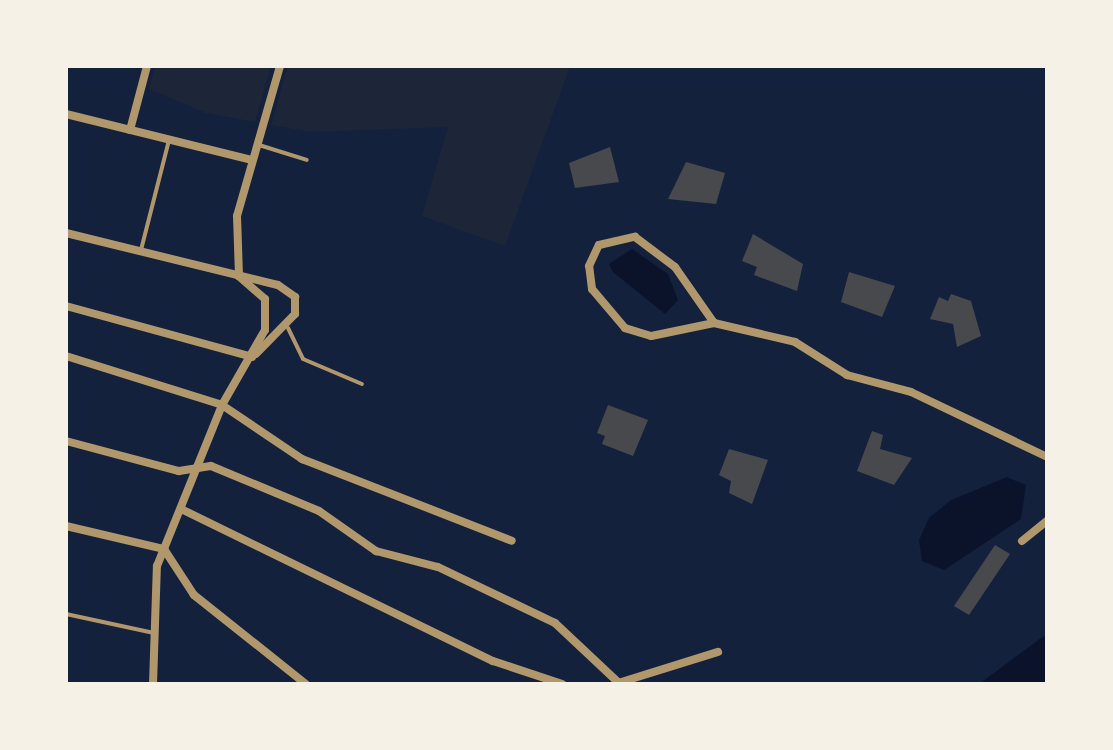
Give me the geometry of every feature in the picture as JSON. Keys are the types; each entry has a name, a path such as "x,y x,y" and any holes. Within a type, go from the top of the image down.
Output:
{"street":[{"path":"130,130 147,66"},
{"path":"153,684 154,633 164,549 222,405 252,357 267,308 239,276 237,216 280,66"},
{"path":"66,114 252,160"},
{"path":"66,233 239,276 295,297 288,328 252,357"},
{"path":"714,323 654,246 616,236 599,245 589,266 592,289 625,328 651,336 714,323 795,342 847,375 911,392 1047,457"},
{"path":"66,306 252,357"},
{"path":"66,356 222,405 302,459 512,541"},
{"path":"66,441 196,470 211,466 319,511 376,551 438,567 555,623 617,683 718,652"},
{"path":"181,509 493,661 562,684"},
{"path":"1022,541 1047,521"},
{"path":"66,526 164,549 194,595 306,684"}],"lane":[{"path":"141,253 169,140"},
{"path":"257,144 307,160"},
{"path":"288,328 303,359 362,384"},
{"path":"66,614 154,633"}],"shaded area":[{"path":"155,66 271,66 255,122 206,113 149,89"},
{"path":"288,66 570,66 505,246 422,216 448,127 312,132 271,125"},
{"path":"632,249 668,274 678,300 665,314 613,272 609,264"},
{"path":"1007,477 1026,485 1021,519 944,570 922,561 919,540 929,518 951,500"},
{"path":"1047,635 1047,684 979,684 1041,638"}],"building":[{"path":"610,147 619,182 575,188 569,163"},
{"path":"686,162 725,173 716,204 668,199"},
{"path":"753,234 803,264 797,291 754,275 757,267 742,261"},
{"path":"849,272 895,286 882,317 841,302"},
{"path":"951,294 971,301 981,336 957,347 953,324 930,319 939,297 948,301"},
{"path":"608,405 648,420 633,456 602,444 605,436 597,433"},
{"path":"872,431 883,435 880,449 912,458 894,485 857,471"},
{"path":"729,449 768,460 752,504 729,493 731,481 719,475"},
{"path":"995,545 1010,554 969,615 954,606"}]}
